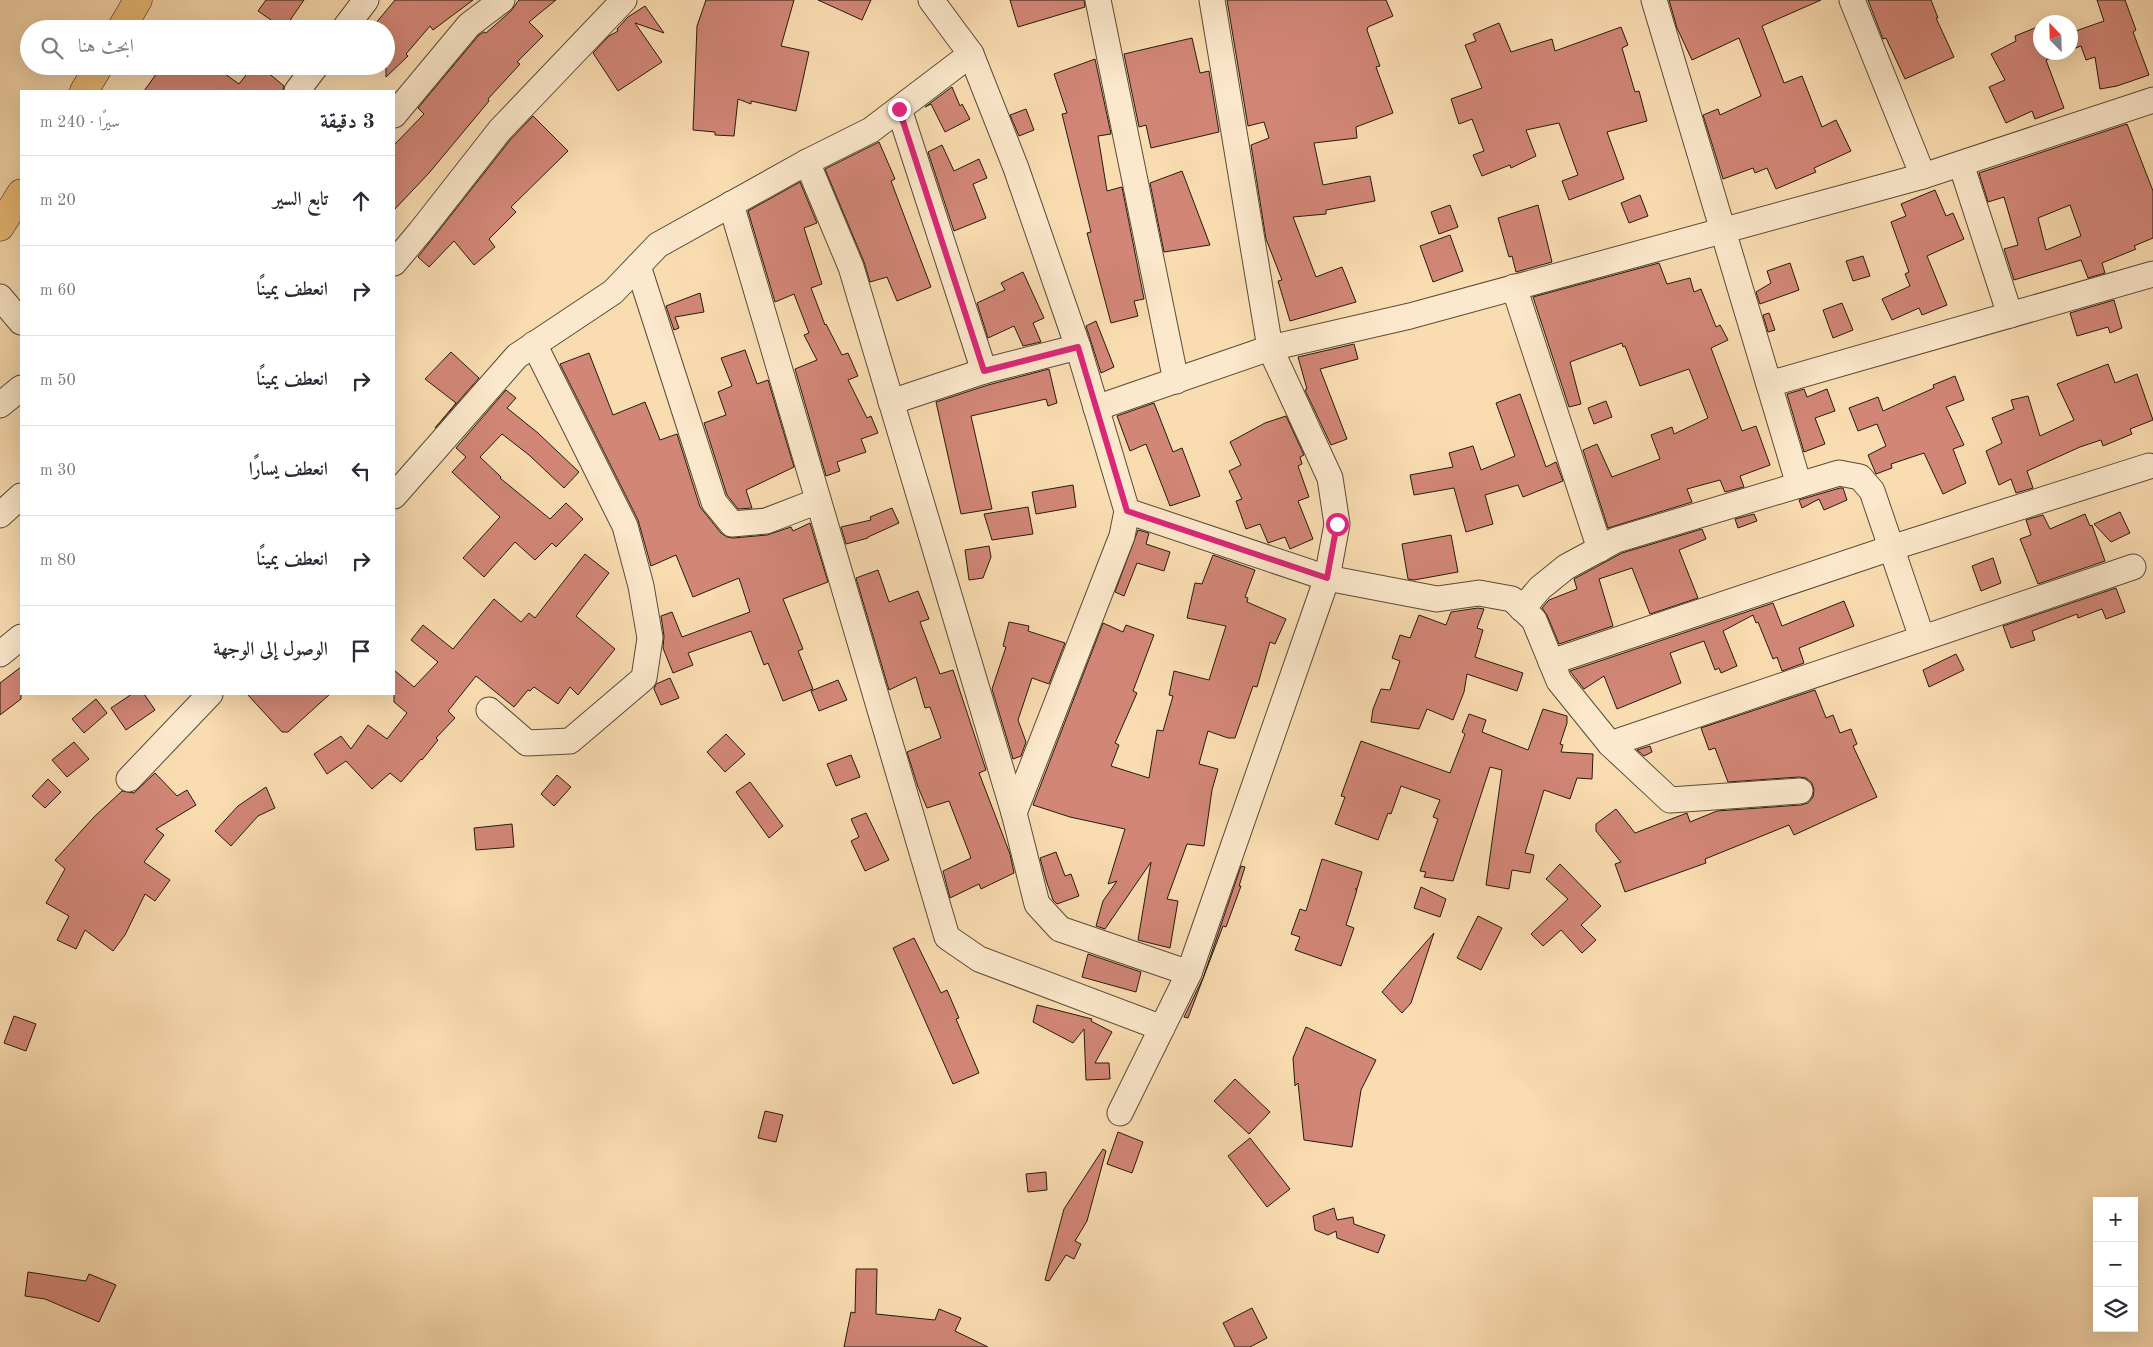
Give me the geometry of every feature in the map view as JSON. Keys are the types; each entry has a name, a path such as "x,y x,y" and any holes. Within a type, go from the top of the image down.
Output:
{"main road":[{"path":"126,20 138,0"},
{"path":"85,90 94,75"},
{"path":"0,227 20,195"}],"street":[{"path":"351,20 366,0"},
{"path":"395,114 468,25 502,0"},
{"path":"395,262 500,130 624,0"},
{"path":"931,0 971,54 1016,168 1078,347 1127,511 1122,536 1014,813"},
{"path":"1098,0 1176,381"},
{"path":"1120,1113 1188,973 1327,578 1337,524 1330,478 1270,348 1212,0"},
{"path":"1654,0 1799,485"},
{"path":"1852,0 1924,176"},
{"path":"395,495 517,356 613,292 658,245 807,162 871,130 971,54"},
{"path":"298,90 309,75"},
{"path":"1096,408 1270,348 1410,316 1924,176 2153,100"},
{"path":"899,109 984,371"},
{"path":"807,162 851,267 1014,813 1037,904 1060,929 1188,973"},
{"path":"1962,164 2010,315"},
{"path":"731,204 947,937 979,959 1162,1028"},
{"path":"638,266 714,502 732,524 766,521 818,501"},
{"path":"1769,384 2153,274"},
{"path":"1514,288 1600,549"},
{"path":"0,297 20,321"},
{"path":"489,710 527,743 570,741 644,678 650,638 641,586 625,526 534,344"},
{"path":"891,402 984,371 1078,347"},
{"path":"0,406 20,389"},
{"path":"1551,662 1891,548 2149,466"},
{"path":"1522,609 1540,588 1566,567 1616,540 1839,474 1860,476 1872,491 1922,638"},
{"path":"0,515 20,497"},
{"path":"1127,511 1327,578 1436,599 1479,593 1512,599 1534,620 1559,681 1610,744 1670,800 1800,791"},
{"path":"1610,744 2133,568"},
{"path":"0,654 20,637"},
{"path":"129,779 209,695"}],"building":[{"path":"266,0 304,0 290,20 271,20 258,11"},
{"path":"395,0 473,0 433,30 430,26 406,54 408,56 395,68 395,20 378,20"},
{"path":"519,0 556,0 529,22 543,36 517,62 520,64 488,99 489,101 429,173 395,209 395,144 424,114 418,108 479,35 484,32 486,33 511,11"},
{"path":"706,0 794,0 781,46 809,52 796,111 751,101 751,104 738,99 734,136 715,135 715,132 693,130 697,26"},
{"path":"818,0 871,0 862,20"},
{"path":"1010,0 1084,0 1085,7 1018,27"},
{"path":"1227,0 1386,0 1393,16 1368,27 1367,30 1380,66 1376,67 1393,113 1356,127 1357,138 1314,143 1323,185 1370,176 1375,201 1326,210 1326,214 1293,217 1316,277 1342,267 1356,302 1290,321 1278,281 1282,280 1266,239 1251,145 1269,138 1264,122 1248,126"},
{"path":"1669,0 1821,0 1762,26 1784,83 1802,76 1822,127 1836,120 1851,151 1814,168 1816,172 1776,189 1767,168 1755,173 1753,168 1723,179 1703,115 1718,109 1720,115 1761,96 1739,38 1692,60 1677,28"},
{"path":"1868,0 1931,0 1938,18 1936,18 1954,57 1905,79 1886,38 1883,39"},
{"path":"2097,0 2125,0 2136,30 2133,32 2149,75 2117,86 2100,89 2095,57 2086,60 2081,46 2078,47 2078,30 2104,21"},
{"path":"645,6 664,33 635,23 662,62 618,91 593,53 609,36 618,31 617,29 628,17"},
{"path":"1499,23 1511,52 1552,39 1555,51 1621,27 1628,45 1622,48 1635,92 1639,91 1647,121 1607,132 1624,179 1569,200 1562,181 1578,175 1559,123 1526,130 1536,156 1511,168 1510,165 1482,176 1473,155 1484,151 1472,119 1459,124 1451,99 1482,88 1465,45 1476,41 1473,34"},
{"path":"2033,29 2033,60 2046,60 2064,108 2035,119 2032,111 2006,123 1989,87 2005,80 1991,54 2016,41 2015,36"},
{"path":"1192,38 1200,73 1209,71 1219,132 1151,148 1146,125 1139,127 1124,54"},
{"path":"1095,59 1111,134 1098,136 1107,191 1122,187 1144,299 1134,301 1138,316 1111,323 1087,233 1091,232 1062,114 1067,113 1054,74"},
{"path":"156,75 226,75 239,84 246,75 271,75 284,86 283,90 145,90"},
{"path":"952,87 960,106 962,104 970,119 945,132 931,104 925,107"},
{"path":"1026,109 1034,130 1019,136 1010,115"},
{"path":"533,116 568,151 511,207 516,212 489,239 495,247 474,265 454,241 429,267 418,257 511,139"},
{"path":"2127,124 2153,191 2153,238 2134,246 2136,249 2102,263 2105,273 2088,278 2081,260 2014,280 2004,249 2018,245 2004,197 1988,202 1979,173","holes":["2070,205 2081,236 2046,250 2038,218"]},
{"path":"879,142 895,179 891,181 931,287 897,301 887,277 870,282 864,262 825,169"},
{"path":"942,145 954,171 979,159 987,178 973,184 986,218 954,231 928,152"},
{"path":"1182,171 1210,245 1164,252 1150,183"},
{"path":"800,182 817,223 804,228 822,284 811,288 825,325 842,355 848,353 858,376 848,380 867,418 871,416 878,433 861,439 866,452 837,462 840,471 826,476 795,369 817,360 804,335 809,333 794,294 775,302 748,211"},
{"path":"1935,190 1946,216 1953,213 1964,239 1927,256 1947,305 1922,315 1919,308 1892,320 1882,299 1910,286 1905,274 1909,272 1891,222 1906,216 1901,204"},
{"path":"1640,195 1648,216 1629,223 1621,203"},
{"path":"1450,205 1458,227 1439,234 1431,212"},
{"path":"1538,205 1552,262 1516,272 1512,256 1509,257 1498,218"},
{"path":"1450,235 1463,271 1433,282 1420,246"},
{"path":"1863,256 1870,276 1853,281 1846,261"},
{"path":"1659,263 1667,284 1690,278 1694,292 1701,289 1716,327 1720,325 1728,340 1711,348 1742,431 1756,426 1770,465 1740,476 1744,487 1725,492 1720,480 1687,489 1692,502 1608,528 1583,450 1597,444 1612,477 1660,459 1651,435 1672,427 1674,434 1708,418 1689,369 1640,386 1625,346 1623,347 1622,343 1570,362 1581,404 1569,407 1533,297"},
{"path":"1790,263 1799,290 1760,304 1756,292 1771,283 1767,271"},
{"path":"1023,272 1044,318 1033,323 1041,342 1023,346 1014,326 988,338 977,303 1005,290 1001,283"},
{"path":"700,293 704,312 675,317 679,328 674,330 666,306"},
{"path":"2114,300 2122,328 2110,333 2108,327 2077,336 2070,313"},
{"path":"1842,303 1853,330 1833,338 1823,310"},
{"path":"1769,313 1775,330 1768,332 1763,315"},
{"path":"1096,321 1114,367 1101,373 1086,326"},
{"path":"1354,344 1358,359 1320,369 1347,439 1331,445 1305,390 1307,389 1298,357"},
{"path":"745,350 757,384 768,380 794,467 746,490 752,508 738,509 727,495 704,423 726,415 718,392 732,386 721,358"},
{"path":"451,352 479,378 435,428 456,403 425,379"},
{"path":"589,353 613,415 645,402 660,440 677,434 700,507 721,533 733,538 767,535 791,527 793,531 810,523 828,582 783,599 803,649 798,651 813,689 783,701 768,663 764,665 751,631 688,653 693,665 673,673 663,648 664,636 661,616 672,612 682,637 750,612 739,578 693,597 676,555 651,566 638,520 560,364"},
{"path":"2108,364 2115,383 2137,374 2153,420 2130,429 2132,434 2103,446 2101,440 2080,447 2027,471 2033,488 2016,493 2011,479 1999,485 1986,451 2002,443 1992,418 2014,409 2011,400 2028,396 2040,436 2074,420 2057,384"},
{"path":"1049,369 1057,403 1048,406 1046,399 971,416 992,509 961,514 936,402 988,385"},
{"path":"1955,376 1964,400 1946,407 1964,445 1953,449 1966,483 1943,494 1924,453 1891,464 1892,468 1876,474 1868,455 1886,446 1877,424 1858,431 1849,408 1878,397 1883,411 1934,388 1933,385"},
{"path":"1804,389 1807,397 1827,389 1835,411 1815,418 1825,444 1804,452 1787,394"},
{"path":"506,390 516,398 507,408 538,433 579,472 564,488 529,455 502,434 480,457 500,478 550,519 566,503 583,519 556,547 552,543 535,560 515,542 484,577 463,558 500,517 452,472 466,457 456,448"},
{"path":"1520,394 1546,467 1556,462 1563,481 1523,497 1518,485 1485,495 1493,524 1466,532 1454,488 1414,495 1410,475 1453,467 1449,453 1473,446 1481,470 1515,456 1496,403"},
{"path":"1606,401 1612,417 1594,424 1588,408"},
{"path":"1154,403 1173,452 1182,448 1200,496 1170,506 1146,444 1130,451 1117,416"},
{"path":"1286,416 1304,455 1300,457 1302,464 1298,466 1309,497 1298,501 1313,539 1290,549 1285,537 1268,543 1260,524 1246,529 1236,501 1242,499 1229,471 1241,465 1230,442 1265,423"},
{"path":"1073,485 1076,507 1036,514 1032,492"},
{"path":"1843,488 1847,500 1824,510 1819,499 1802,508 1799,500"},
{"path":"1028,507 1033,534 992,540 984,514"},
{"path":"892,508 899,523 868,538 846,544 841,527 871,520 870,517"},
{"path":"2120,512 2130,533 2111,542 2094,524"},
{"path":"1754,514 1757,521 1738,528 1735,519"},
{"path":"2085,514 2090,526 2092,525 2105,561 2038,584 2020,539 2031,535 2026,520 2043,515 2050,529"},
{"path":"1702,529 1706,539 1679,550 1698,598 1650,614 1632,568 1599,579 1613,626 1559,644 1547,615 1542,608 1549,600 1577,589 1574,579 1622,553"},
{"path":"1138,530 1149,533 1146,544 1170,552 1164,571 1137,563 1124,596 1115,592"},
{"path":"1451,535 1458,572 1414,580 1408,579 1402,544"},
{"path":"989,546 991,557 983,578 969,580 965,550"},
{"path":"585,554 609,573 576,616 615,649 578,695 570,687 558,704 534,687 530,691 528,690 514,707 476,676 448,711 455,718 436,738 438,740 422,760 401,782 390,773 372,789 346,761 327,774 314,754 341,736 351,749 368,725 387,739 407,713 394,702 395,671 414,687 438,662 411,640 423,625 453,649 494,599 521,622 529,613 535,618"},
{"path":"1213,555 1255,570 1245,597 1248,598 1247,602 1286,619 1275,644 1270,642 1257,687 1253,686 1235,738 1228,738 1208,731 1199,764 1218,769 1212,790 1204,846 1187,844 1167,899 1178,901 1170,948 1138,940 1151,862 1105,929 1096,926 1103,901 1117,881 1108,884 1125,829 1070,817 1033,805 1103,623 1123,632 1126,625 1154,635 1133,691 1137,693 1115,743 1119,745 1111,766 1149,778 1157,730 1163,731 1173,696 1169,695 1174,671 1209,680 1226,626 1187,618 1195,583 1202,584"},
{"path":"1993,558 2001,583 1981,591 1972,566"},
{"path":"878,570 889,602 918,591 929,619 920,622 940,674 953,670 986,770 979,773 1010,854 1014,873 981,889 979,884 950,898 943,871 971,858 949,801 927,808 918,787 907,752 941,738 930,707 925,708 916,677 889,690 856,578"},
{"path":"2116,588 2125,612 2106,619 2102,609 2078,618 2077,614 2032,631 2035,640 2011,648 2003,626"},
{"path":"1844,601 1854,626 1799,648 1804,663 1782,671 1777,657 1773,659 1758,622 1756,623 1753,615 1723,631 1737,666 1721,673 1719,668 1715,670 1704,641 1670,653 1681,683 1617,709 1604,676 1584,689 1570,671 1773,603 1782,626"},
{"path":"1478,608 1484,609 1477,628 1483,630 1475,657 1523,673 1517,691 1467,674 1464,692 1453,720 1427,709 1419,729 1371,722 1373,709 1381,689 1390,690 1400,661 1392,658 1400,635 1410,638 1419,615 1446,625 1451,612"},
{"path":"1009,622 1029,626 1028,631 1065,643 1049,684 1032,678 1018,720 1026,742 1021,756 1013,759 992,689 1006,647 1003,646"},
{"path":"1956,654 1964,670 1929,687 1923,670"},
{"path":"20,668 21,699 0,715 0,683"},
{"path":"670,678 679,698 661,705 654,689 656,684"},
{"path":"838,680 847,700 819,711 811,691"},
{"path":"1815,690 1826,718 1833,715 1840,733 1851,729 1857,744 1853,746 1877,797 1794,835 1789,825 1705,859 1706,863 1625,892 1615,864 1621,862 1596,831 1596,824 1616,809 1635,833 1687,813 1690,822 1717,811 1808,803 1813,797 1814,790 1812,783 1806,778 1728,782 1715,748 1709,750 1701,728"},
{"path":"130,695 145,695 155,710 126,730 111,708"},
{"path":"248,695 329,695 288,732 282,732"},
{"path":"96,699 107,713 84,733 72,719"},
{"path":"1543,709 1567,716 1567,723 1560,744 1563,745 1561,752 1593,754 1592,779 1577,778 1570,799 1544,790 1525,853 1534,855 1530,873 1512,870 1509,889 1486,885 1502,770 1490,767 1453,881 1424,877 1426,872 1420,871 1438,819 1433,817 1440,800 1401,786 1391,814 1388,813 1378,840 1335,824 1345,797 1341,796 1361,741 1450,773 1465,734 1462,732 1469,714 1486,720 1482,732 1528,750"},
{"path":"726,734 745,754 725,772 707,752"},
{"path":"74,742 89,759 67,777 52,760"},
{"path":"1650,746 1652,752 1644,756 1637,750"},
{"path":"851,755 860,777 836,786 827,764"},
{"path":"155,773 177,796 187,790 196,805 156,829 164,835 144,862 170,880 155,901 145,894 125,935 113,951 85,930 76,949 57,940 69,916 46,903 65,869 55,860 94,817 122,791 134,793"},
{"path":"557,775 571,787 554,806 541,794"},
{"path":"48,779 61,792 45,808 32,796"},
{"path":"750,782 783,826 769,838 736,792"},
{"path":"266,787 275,808 258,816 231,846 215,831 238,806"},
{"path":"866,813 889,860 865,871 851,841 859,837 851,819"},
{"path":"512,824 514,847 476,850 474,828"},
{"path":"1056,852 1065,876 1071,874 1079,896 1057,904 1053,900 1040,858"},
{"path":"1322,859 1362,872 1357,889 1355,889 1357,890 1346,925 1354,928 1341,966 1295,950 1300,937 1291,934 1300,909 1306,911"},
{"path":"1560,864 1601,906 1581,925 1596,940 1582,953 1561,930 1543,946 1531,934 1568,899 1546,879"},
{"path":"1241,866 1245,867 1239,886 1241,886 1226,927 1223,926 1188,1018 1184,1017 1203,978"},
{"path":"1421,887 1446,899 1440,917 1414,908"},
{"path":"1478,916 1502,928 1481,970 1457,958"},
{"path":"1434,933 1411,1003 1402,1013 1382,992"},
{"path":"914,938 941,993 947,990 959,1018 956,1019 979,1073 953,1084 893,948"},
{"path":"1088,954 1141,972 1136,992 1082,977"},
{"path":"1037,1005 1092,1019 1091,1021 1112,1032 1095,1063 1109,1063 1110,1079 1086,1080 1084,1029 1073,1043 1033,1022"},
{"path":"14,1016 36,1024 26,1051 4,1043"},
{"path":"1306,1027 1376,1060 1361,1090 1352,1147 1304,1140 1298,1083 1295,1086 1293,1058"},
{"path":"1235,1079 1270,1112 1249,1134 1214,1101"},
{"path":"765,1111 783,1115 776,1142 758,1138"},
{"path":"1118,1132 1143,1142 1132,1173 1107,1164"},
{"path":"1250,1138 1290,1189 1267,1207 1228,1156"},
{"path":"1103,1149 1106,1151 1087,1221 1075,1241 1081,1244 1074,1259 1066,1255 1049,1281 1045,1280 1064,1209"},
{"path":"1046,1172 1047,1190 1028,1192 1026,1174"},
{"path":"1334,1208 1337,1220 1353,1217 1354,1224 1385,1235 1378,1253 1337,1238 1336,1231 1328,1235 1315,1230 1313,1216"},
{"path":"856,1269 877,1269 876,1314 935,1320 939,1309 961,1318 955,1331 988,1347 844,1347 851,1312 855,1313"},
{"path":"28,1272 86,1281 89,1274 116,1285 99,1322 45,1299 25,1296"},
{"path":"1252,1308 1267,1338 1250,1347 1235,1347 1223,1323"}],"route":[{"path":"899,109 984,371 1078,347 1127,511 1327,578 1337,524"}]}
